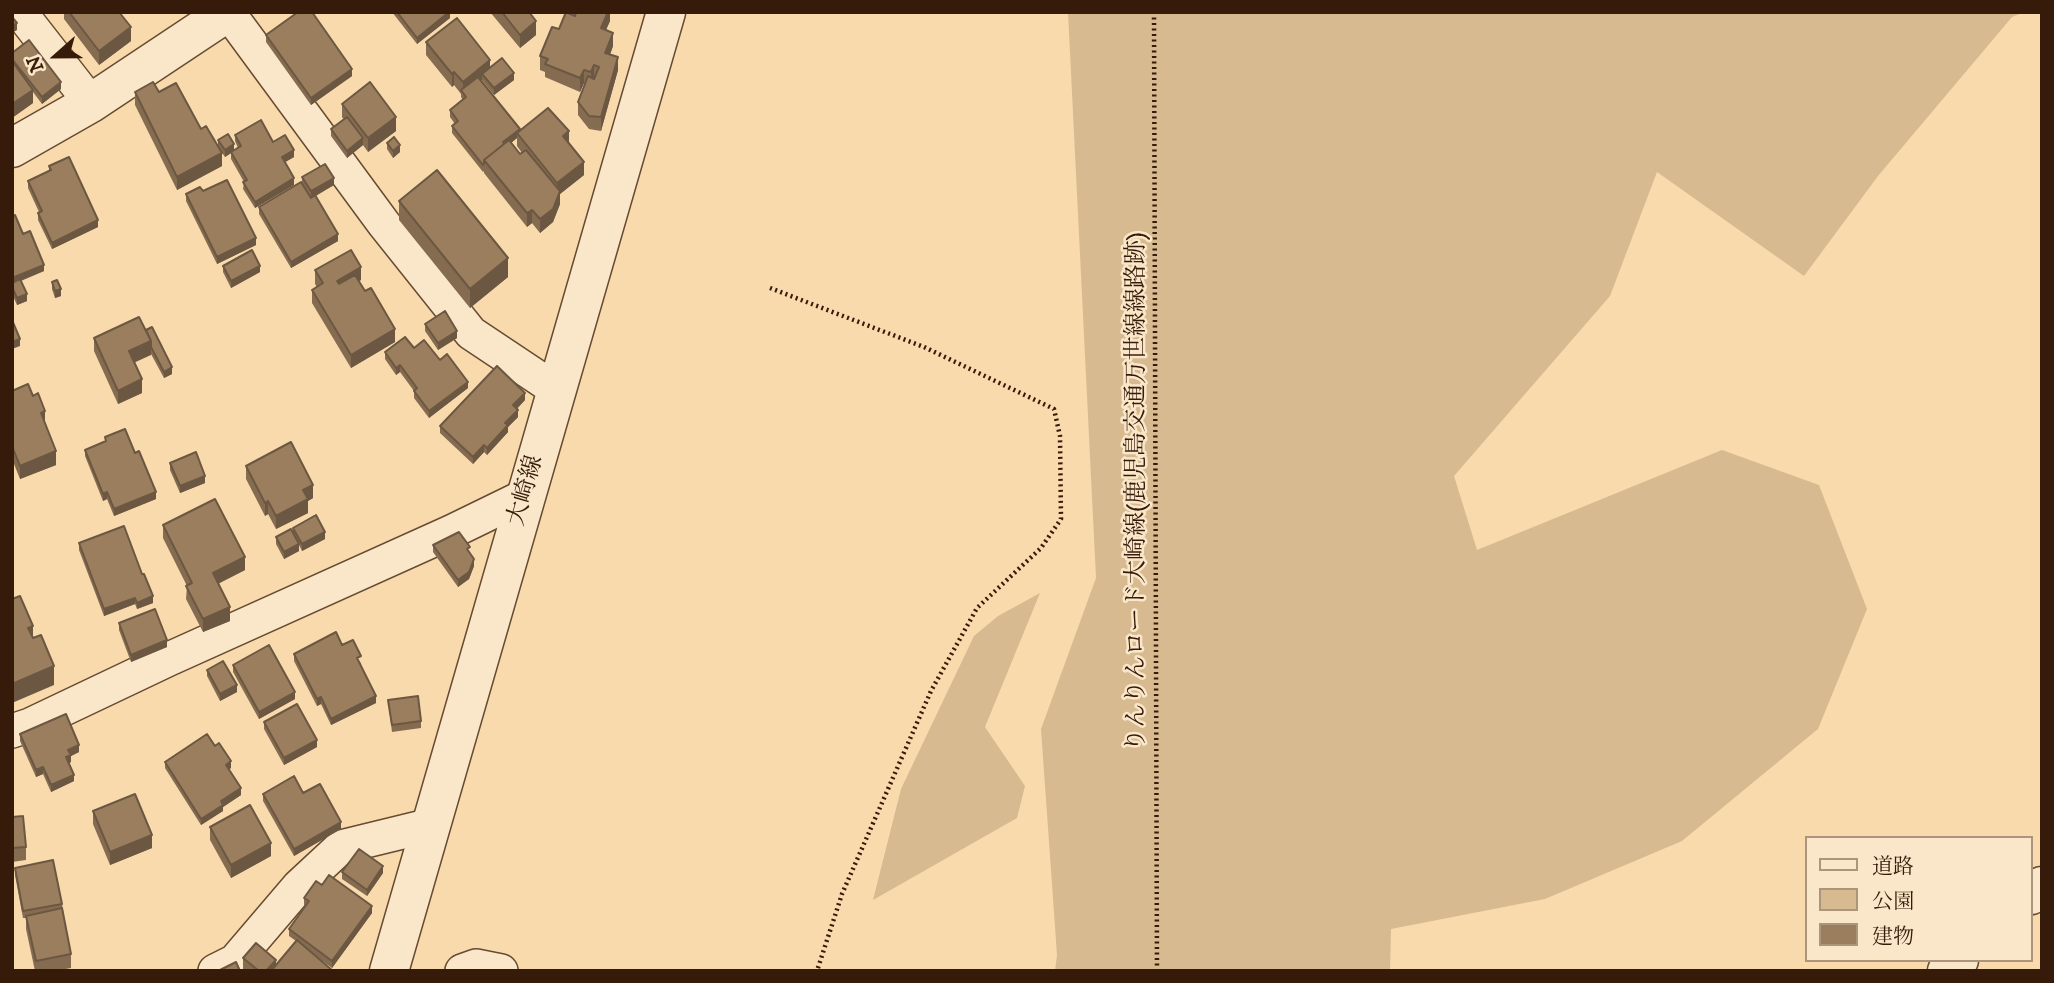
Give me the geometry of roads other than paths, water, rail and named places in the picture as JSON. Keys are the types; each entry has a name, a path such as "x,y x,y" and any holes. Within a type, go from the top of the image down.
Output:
{"street":[{"path":"20,12 91,103"},
{"path":"12,148 91,103 228,12 384,224 471,334 555,389"},
{"name":"大崎線","path":"389,971 666,12"},
{"path":"12,731 527,495"},
{"path":"215,971 235,961 299,886 341,847 431,825"},
{"path":"461,971 475,966 501,971"}]}
